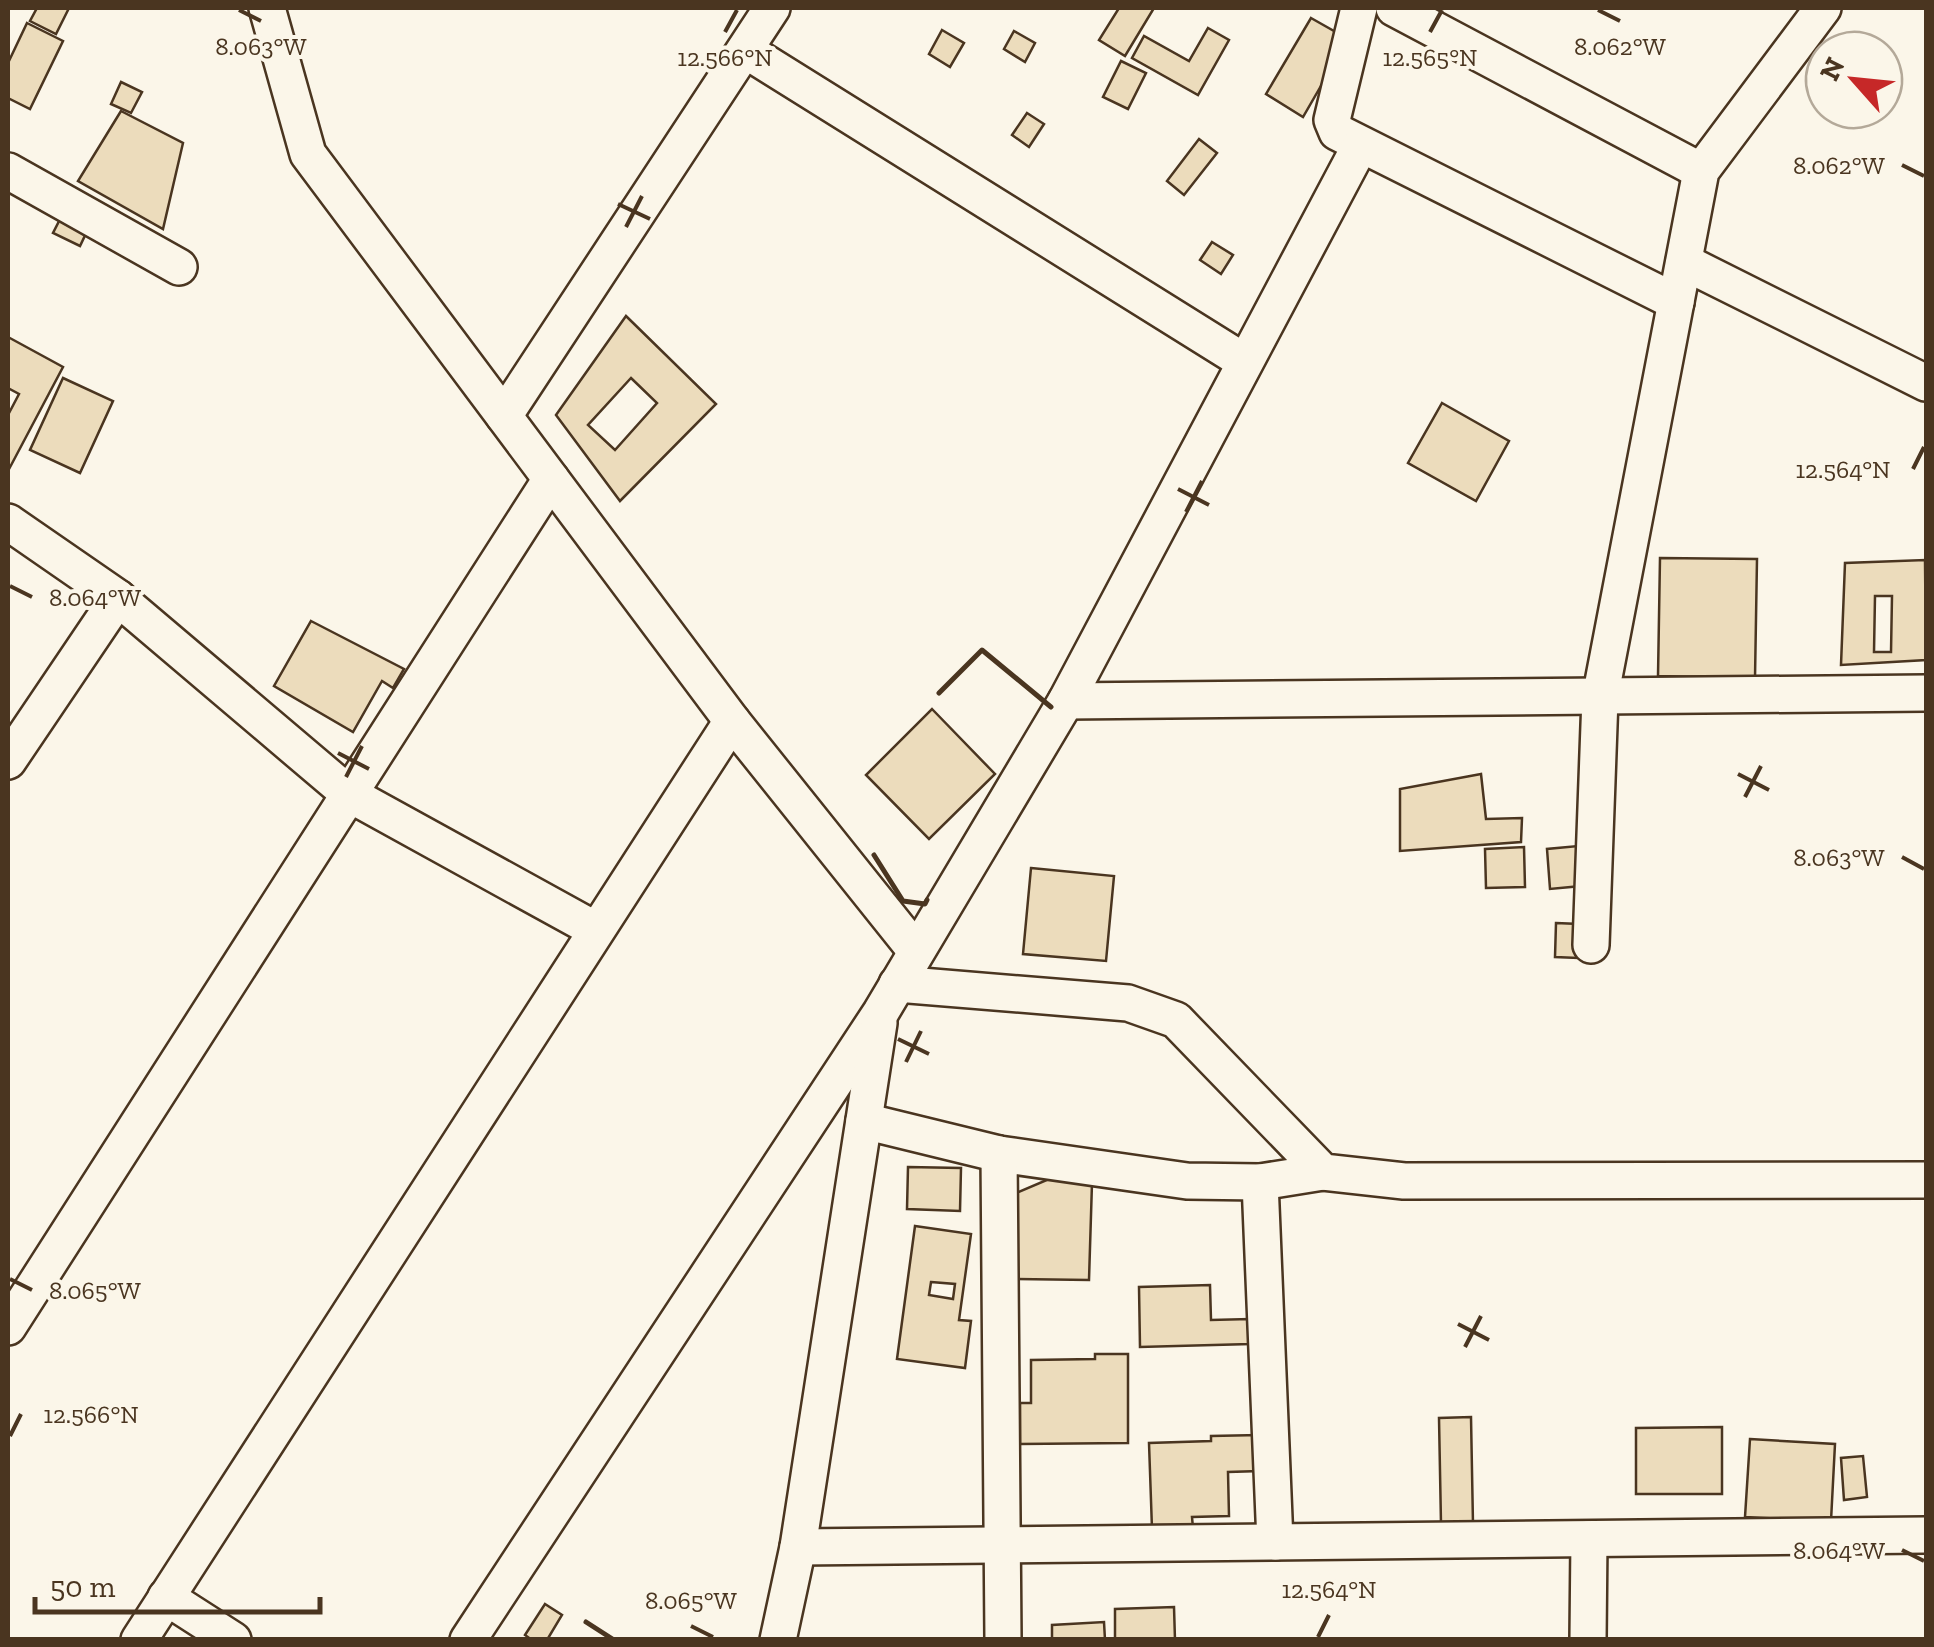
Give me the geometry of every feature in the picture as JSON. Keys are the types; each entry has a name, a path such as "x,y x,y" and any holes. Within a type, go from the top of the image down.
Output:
{"street":[{"path":"266,8 308,154 732,721 916,951"},
{"path":"504,416 772,8"},
{"path":"1358,8 1332,120 1336,132 1676,302"},
{"path":"1394,8 1701,171"},
{"path":"1591,945 1600,698 1701,171 1824,8"},
{"path":"744,50 1245,362"},
{"path":"468,1640 889,998 1066,701 1360,146"},
{"path":"8,171 178,267"},
{"path":"1684,262 1926,383"},
{"path":"8,1327 551,479"},
{"path":"8,522 118,598 349,794 596,930"},
{"path":"8,762 118,598"},
{"path":"1066,701 1926,693"},
{"path":"139,1640 732,721"},
{"path":"778,1640 798,1547 864,1121 889,998"},
{"path":"889,998 1128,1003 1176,1020 1323,1172"},
{"path":"864,1121 999,1154 1187,1181 1260,1182 1323,1172 1404,1180 1926,1180"},
{"path":"999,1154 1003,1640"},
{"path":"1260,1182 1275,1542"},
{"path":"798,1547 1926,1535"},
{"path":"1588,1640 1589,1539"},
{"path":"166,1597 233,1640"}],"building":[{"path":"37,8 69,8 56,34 30,21"},
{"path":"1119,8 1154,8 1125,56 1099,40"},
{"path":"1311,18 1348,39 1303,117 1266,94"},
{"path":"27,23 63,41 30,109 8,98 8,63"},
{"path":"1208,28 1229,40 1198,95 1132,58 1144,36 1189,61"},
{"path":"942,30 964,43 950,67 929,54"},
{"path":"1014,31 1035,43 1025,62 1004,49"},
{"path":"1121,61 1146,73 1128,109 1103,97"},
{"path":"121,82 142,92 131,113 111,104"},
{"path":"121,111 183,143 163,229 78,181"},
{"path":"1027,113 1044,124 1029,147 1012,135"},
{"path":"1199,139 1217,153 1184,195 1167,181"},
{"path":"73,194 99,206 80,246 53,233"},
{"path":"1212,242 1233,255 1221,274 1200,260"},
{"path":"626,316 716,404 620,501 556,415","holes":["631,378 657,403 615,450 588,425"]},
{"path":"8,337 63,367 8,471 8,415 19,394 8,388"},
{"path":"63,378 113,401 80,473 30,450"},
{"path":"1442,403 1509,441 1476,501 1408,463"},
{"path":"1660,558 1757,559 1755,678 1658,676"},
{"path":"1925,560 1926,660 1841,665 1845,563","holes":["1875,596 1892,596 1891,652 1874,652"]},
{"path":"311,621 404,669 393,688 382,681 353,732 274,686"},
{"path":"932,709 995,774 929,839 866,775"},
{"path":"1481,774 1486,819 1522,818 1521,842 1400,851 1400,789"},
{"path":"1578,846 1581,886 1550,889 1547,849"},
{"path":"1524,847 1525,887 1486,888 1485,849"},
{"path":"1031,868 1114,876 1106,961 1023,954"},
{"path":"1556,923 1579,924 1578,958 1555,957"},
{"path":"908,1167 961,1168 960,1211 907,1209"},
{"path":"1049,1179 1092,1183 1089,1280 1013,1279 1016,1193"},
{"path":"915,1226 971,1234 959,1320 971,1321 965,1368 897,1359","holes":["931,1282 955,1284 953,1299 929,1295"]},
{"path":"1210,1285 1211,1320 1250,1319 1250,1344 1140,1347 1139,1287"},
{"path":"1095,1354 1128,1354 1128,1443 1020,1444 1020,1403 1031,1403 1031,1360 1095,1359"},
{"path":"1471,1417 1473,1524 1441,1524 1439,1418"},
{"path":"1722,1427 1722,1494 1636,1494 1636,1428"},
{"path":"1259,1435 1260,1471 1228,1472 1229,1516 1192,1517 1193,1528 1152,1529 1149,1443"},
{"path":"1750,1439 1835,1444 1831,1521 1745,1517"},
{"path":"1863,1456 1867,1497 1844,1500 1841,1458"},
{"path":"545,1604 562,1615 547,1640 532,1640 525,1635"},
{"path":"1174,1607 1175,1640 1115,1640 1115,1609"},
{"path":"1104,1622 1105,1640 1052,1640 1052,1625"}],"wall":[{"path":"939,693 982,650 1051,707"},
{"path":"874,855 903,901 925,904 927,900"},
{"path":"586,1622 614,1640"}]}
